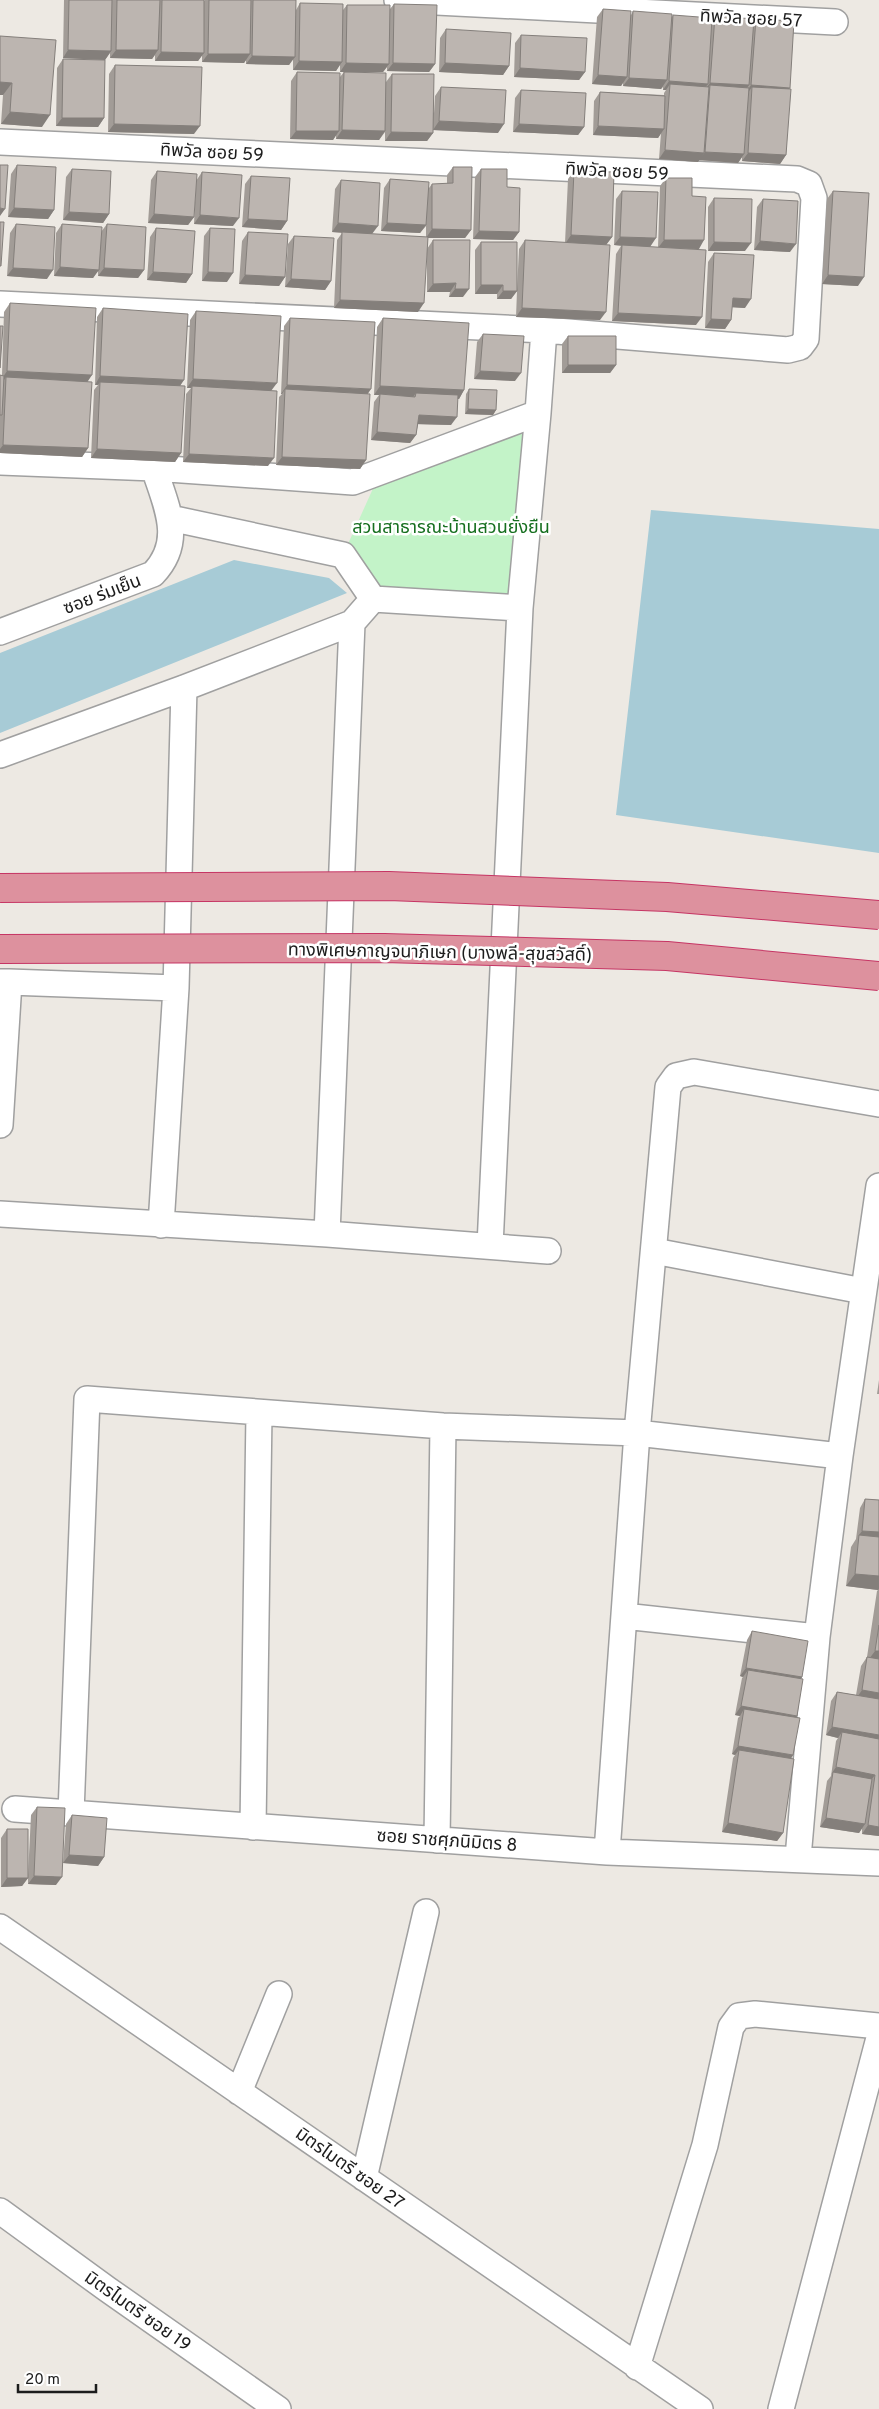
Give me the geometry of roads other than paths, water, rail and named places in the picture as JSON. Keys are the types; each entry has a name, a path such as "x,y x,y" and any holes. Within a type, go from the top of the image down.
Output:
{"highway":[{"path":"0,888 389,886 667,897 879,915"},
{"name":"ทางพิเศษกาญจนาภิเษก (บางพลี-สุขสวัสดิ์)","path":"0,949 384,948 647,956 879,976"}],"street":[{"name":"ทิพวัล ซอย 57","path":"397,0 835,22"},
{"name":"ทิพวัล ซอย 59","path":"0,142 796,179 809,184 814,198 806,339 800,346 788,350 544,330 0,304"},
{"path":"490,1246 520,608 544,330"},
{"path":"0,462 154,468 353,482 538,413"},
{"name":"ซอย ร่มเย็น","path":"0,632 153,574 165,562 171,547 170,518 154,468"},
{"path":"170,518 343,555 373,599"},
{"path":"373,599 520,608"},
{"path":"0,755 184,688 352,623 373,599"},
{"path":"326,1234 352,623"},
{"path":"160,1225 176,988 184,688"},
{"path":"0,1125 4,982 176,988"},
{"path":"607,1852 637,1433 668,1087 676,1076 694,1072 879,1104"},
{"path":"798,1858 817,1637 862,1291 879,1186"},
{"path":"0,1214 326,1234 548,1251"},
{"path":"654,1251 862,1291"},
{"path":"71,1813 87,1399 443,1426 637,1433 840,1456"},
{"path":"253,1827 259,1412"},
{"path":"437,1840 443,1426"},
{"path":"624,1616 817,1637"},
{"name":"ซอย ราชศุภนิมิตร 8","path":"15,1809 607,1852 798,1858 879,1863"},
{"path":"364,2178 426,1912"},
{"name":"มิตรไมตรี ซอย 27","path":"0,1927 700,2409"},
{"path":"239,2092 279,1994"},
{"path":"637,2367 705,2146 731,2027 739,2016 755,2014 879,2026"},
{"path":"781,2409 879,2038"},
{"name":"มิตรไมตรี ซอย 19","path":"0,2211 278,2409"}],"water":[{"path":"651,510 879,529 879,853 616,815"},
{"path":"234,560 329,578 347,593 0,733 0,653"}],"park label":[{"name":"สวนสาธารณะบ้านสวนยั่งยืน","path":"451,527"}]}
